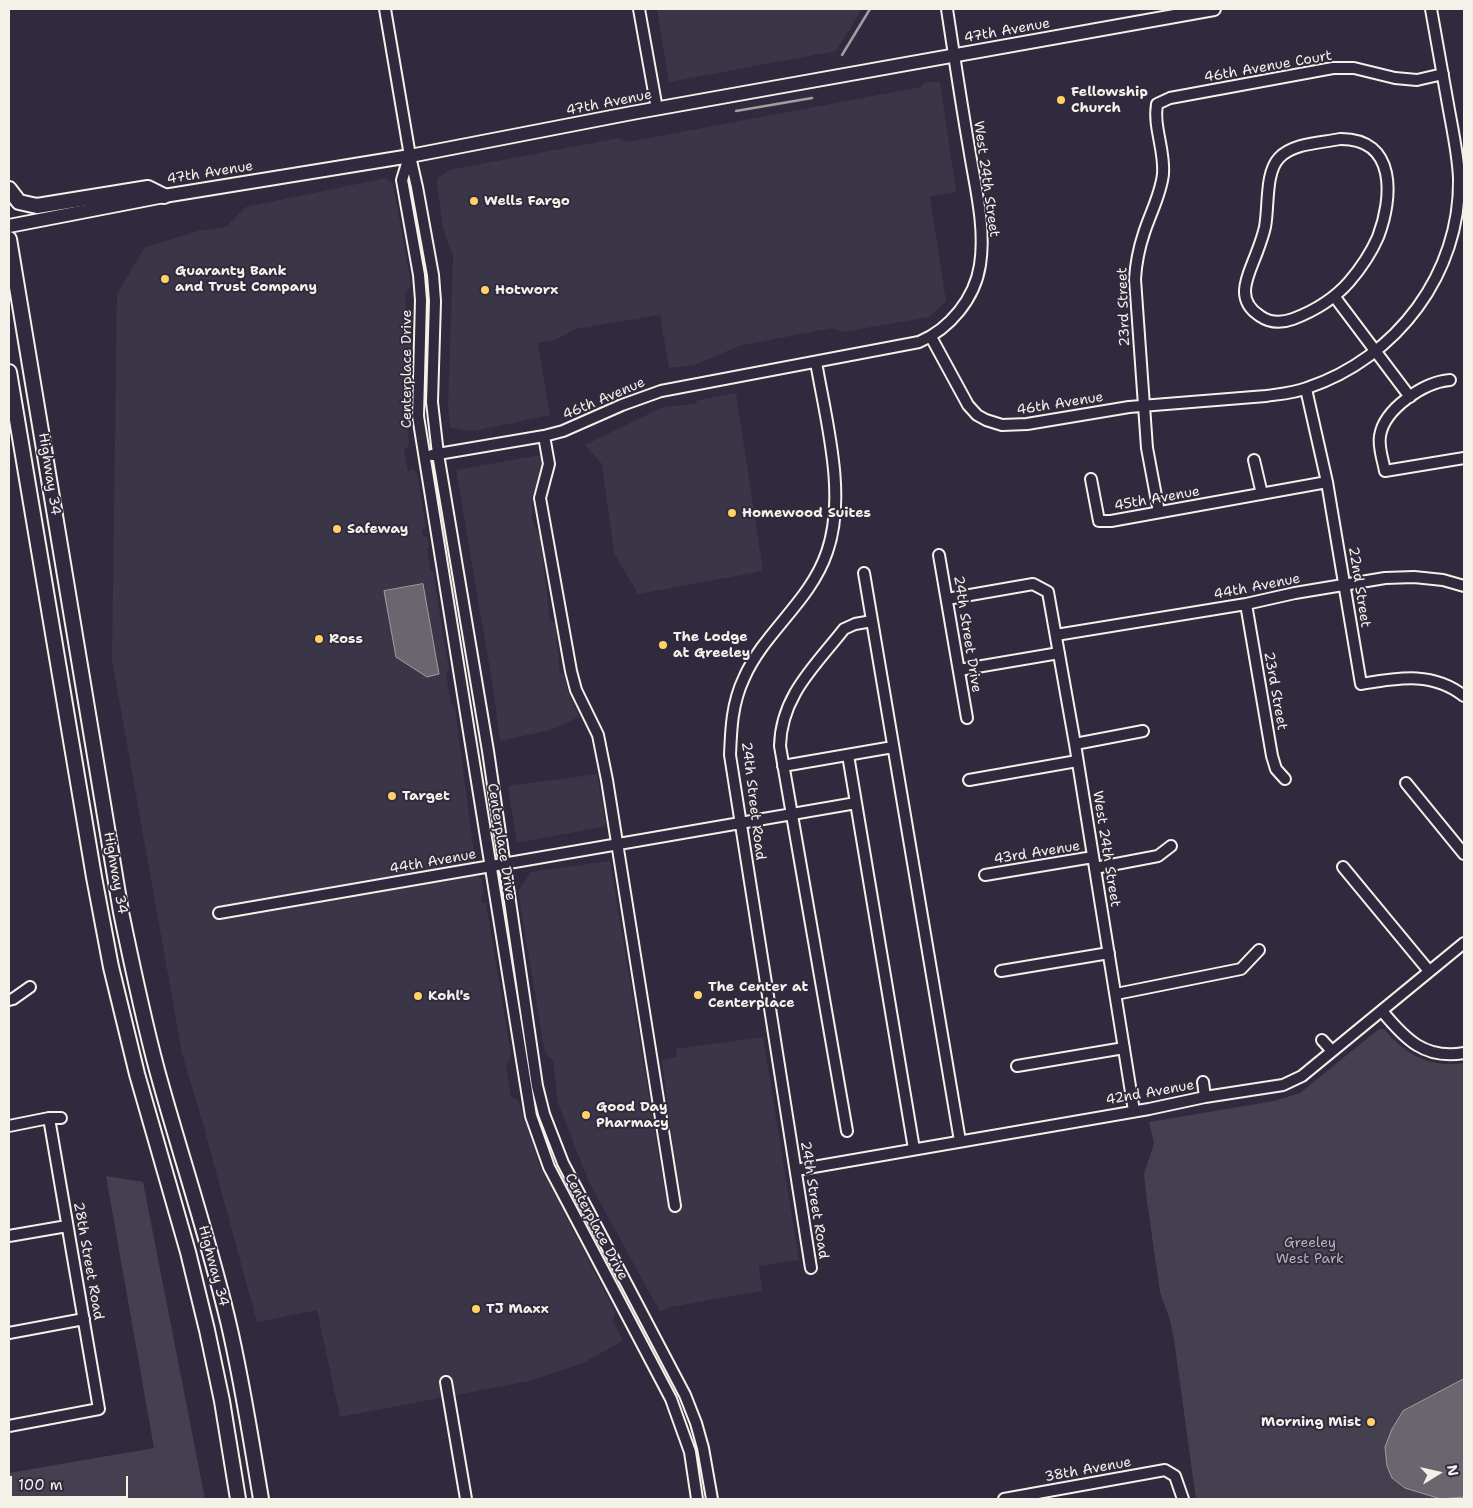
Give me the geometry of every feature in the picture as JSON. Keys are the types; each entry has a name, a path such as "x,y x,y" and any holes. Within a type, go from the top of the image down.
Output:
{"highway":[{"path":"9,189 20,202 37,206 148,188 164,196"},
{"name":"Highway 34","path":"9,239 121,912 139,999 158,1072 228,1322 247,1413 261,1499"},
{"name":"Highway 34","path":"9,372 94,877 111,967 136,1074 188,1252 207,1330 222,1401 238,1499"},
{"path":"164,1168 184,1162"}],"main road":[{"name":"47th Avenue","path":"9,226 164,196 410,156 657,109 1214,9"}],"street":[{"name":"Centerplace Drive","path":"385,9 394,55 395,75 410,156 418,186 433,275 435,301 432,402 438,454 485,733 537,1086 544,1114 563,1163 684,1395 703,1448 712,1499"},
{"path":"639,9 657,109"},
{"name":"West 24th Street","path":"931,337 960,311 972,293 980,266 982,240 947,9"},
{"name":"46th Avenue","path":"424,457 544,436 574,427 622,405 661,391 919,342 931,337 968,405 977,415 1002,425 1027,424 1077,414 1143,406 1266,396 1306,389 1346,372 1376,352 1405,324 1432,286 1460,220 1457,155 1431,9"},
{"name":"46th Avenue Court","path":"1157,104 1170,98 1333,68 1354,68 1395,78 1417,80 1443,74"},
{"name":"23rd Street","path":"1157,104 1155,115 1161,140 1163,174 1136,259 1135,279 1147,448 1158,512"},
{"path":"1349,139 1370,147 1383,163 1388,178 1386,204 1383,222 1369,254 1349,282 1334,296 1304,314 1288,320 1273,321 1258,315 1252,309 1246,296 1245,288 1246,278 1263,236 1269,200 1269,177 1276,163 1286,152 1292,150 1349,139"},
{"name":"Centerplace Drive","path":"410,156 402,180 419,275 421,300 418,416 530,1116 549,1167 671,1399 690,1452 697,1499"},
{"path":"1334,296 1407,393"},
{"name":"24th Street Road","path":"811,1268 730,755 731,728 735,702 744,677 756,656 806,594 820,570 834,529 836,480 816,362"},
{"path":"1450,380 1407,393 1382,426 1379,439 1385,471 1464,458"},
{"name":"22nd Street","path":"1306,389 1327,482 1361,684 1402,677 1429,680 1442,684 1464,696"},
{"path":"544,436 549,464 540,498 576,690 598,736 607,780 675,1206"},
{"path":"1254,460 1262,494"},
{"name":"45th Avenue","path":"1091,479 1099,521 1111,521 1327,482"},
{"name":"24th Street Drive","path":"939,555 967,718"},
{"path":"864,574 960,1141"},
{"name":"44th Avenue","path":"1056,635 1246,604 1385,578 1414,577 1443,580 1464,586"},
{"name":"West 24th Street","path":"947,599 1033,584 1048,592 1075,744 1134,1111"},
{"name":"23rd Street","path":"1246,604 1272,756 1276,769 1285,779"},
{"path":"847,1131 780,746 783,718 797,687 844,629 855,624 872,621"},
{"path":"959,670 1059,653"},
{"path":"1075,744 1142,731"},
{"path":"783,766 894,747"},
{"path":"848,755 914,1149"},
{"path":"969,780 1077,761"},
{"path":"1406,782 1464,854"},
{"name":"44th Avenue","path":"219,912 856,803"},
{"name":"43rd Avenue","path":"985,875 1158,856 1171,846"},
{"path":"1343,867 1429,971"},
{"name":"42nd Avenue","path":"796,1170 1205,1097 1283,1085 1302,1076 1464,943"},
{"path":"1116,994 1241,969 1259,950"},
{"path":"1001,971 1109,953"},
{"path":"9,1000 30,987"},
{"path":"1382,1011 1412,1043 1432,1052 1451,1055 1464,1053"},
{"path":"1322,1040 1332,1051"},
{"path":"1017,1066 1124,1048"},
{"path":"1203,1082 1205,1097"},
{"path":"9,1126 49,1118 61,1118"},
{"name":"28th Street Road","path":"9,1426 99,1408 49,1118"},
{"path":"9,1236 67,1226"},
{"path":"9,1332 84,1319"},
{"path":"446,1382 466,1499"},
{"name":"38th Avenue","path":"1004,1499 1165,1470 1176,1476 1183,1499"}],"shaded area":[{"path":"657,9 862,9 836,51 669,82"},
{"path":"925,82 940,82 956,192 930,197 946,301 929,317 843,332 831,328 739,346 694,365 669,368 660,315 576,329 555,340 538,343 550,415 474,431 450,427 448,407 453,256 443,228 437,184 438,178 449,170 619,138 628,142 921,87"},
{"path":"386,178 393,184 411,284 405,295 406,310 410,313 412,321 411,344 404,387 409,445 404,450 408,471 413,470 417,473 426,528 422,530 423,537 427,536 429,546 427,549 430,569 433,572 449,669 446,674 451,704 455,708 477,876 482,879 484,895 481,895 482,903 486,903 511,1055 506,1067 511,1097 518,1100 539,1164 615,1312 613,1321 623,1341 581,1364 529,1381 340,1417 317,1310 257,1322 182,1053 112,660 117,294 145,247 198,231 226,227 246,207"},
{"path":"736,393 763,571 638,594 614,553 602,464 585,445 663,407 695,404 698,400"},
{"path":"540,455 542,461 541,468 532,497 532,519 540,538 550,620 555,623 560,673 564,675 567,689 579,717 550,730 500,741 494,693 456,470"},
{"path":"423,584 439,674 427,677 396,657 384,591"},
{"path":"597,774 606,826 517,843 508,786"},
{"path":"610,861 666,1198 678,1190 662,1060 677,1057 676,1049 763,1037 799,1260 759,1266 762,1291 670,1307 660,1312 589,1182 558,1103 553,1061 545,1053 518,891 531,872"},
{"path":"1464,1379 1464,1497 1441,1499 1405,1488 1392,1478 1387,1466 1385,1447 1392,1429 1403,1411"}],"green space":[{"name":"Greeley West Park","path":"1379,1029 1384,1029 1401,1046 1419,1058 1440,1063 1464,1063 1464,1499 1196,1499 1174,1340 1170,1320 1160,1292 1147,1201 1144,1174 1154,1143 1149,1122 1274,1101 1300,1093"},
{"path":"106,1176 143,1182 205,1499 9,1499 9,1473 154,1448"}],"waterway":[{"path":"842,55 870,9"},
{"path":"736,111 812,98"}],"place":[{"name":"Fellowship Church","path":"1061,100"},
{"name":"Wells Fargo","path":"474,201"},
{"name":"Guaranty Bank and Trust Company","path":"165,279"},
{"name":"Hotworx","path":"485,290"},
{"name":"Homewood Suites","path":"732,513"},
{"name":"Safeway","path":"337,529"},
{"name":"Ross","path":"319,639"},
{"name":"The Lodge at Greeley","path":"663,645"},
{"name":"Target","path":"392,796"},
{"name":"The Center at Centerplace","path":"698,995"},
{"name":"Kohl's","path":"418,996"},
{"name":"Good Day Pharmacy","path":"586,1115"},
{"name":"TJ Maxx","path":"476,1309"},
{"name":"Morning Mist","path":"1371,1422"}]}
